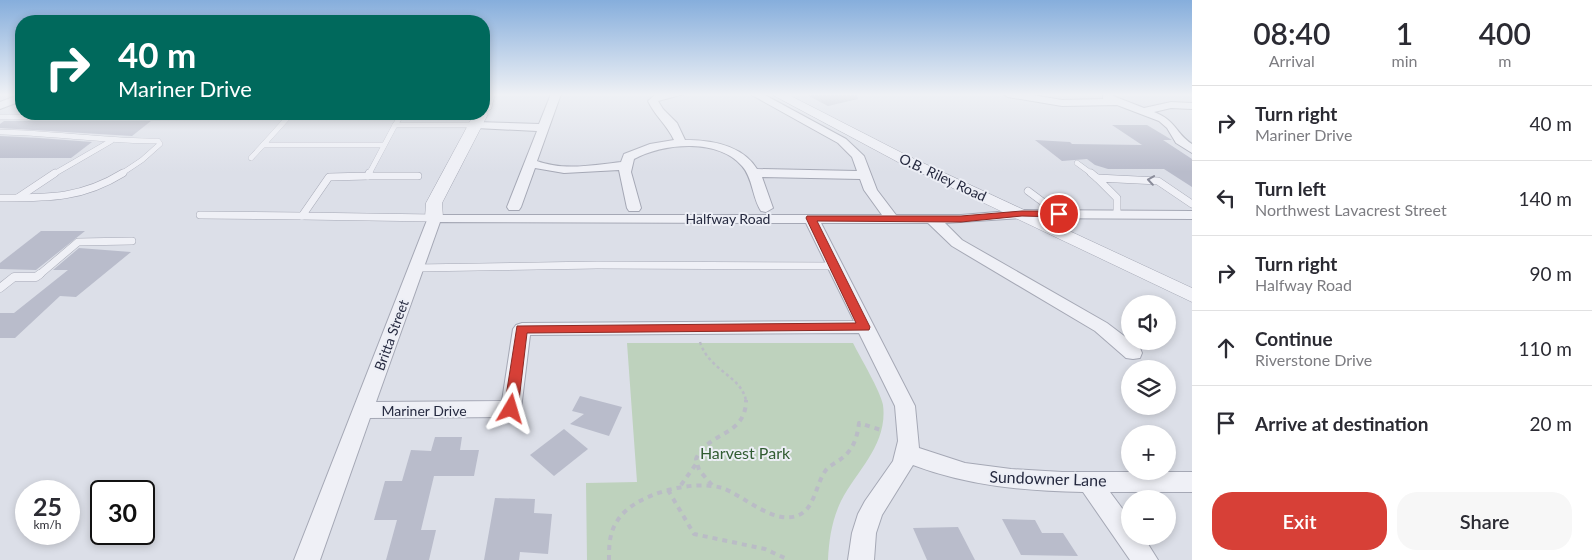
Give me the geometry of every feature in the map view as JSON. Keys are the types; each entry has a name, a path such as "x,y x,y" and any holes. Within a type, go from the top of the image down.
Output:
{"street":[{"name":"Britta Street","path":"307,560 434,218 434,203 479,120"},
{"path":"480,120 542,128"},
{"path":"514,207 545,120"},
{"path":"668,120 673,125 681,144"},
{"path":"803,120 842,141 858,156 863,175 870,190 892,219"},
{"name":"O.B. Riley Road","path":"827,120 903,159 1192,296"},
{"path":"1164,120 1180,141 1192,149"},
{"path":"634,208 625,172 628,157 641,149 681,144 697,144 728,150 746,162 766,208"},
{"path":"530,162 535,165 572,169 626,165"},
{"path":"752,173 863,175"},
{"name":"Halfway Road","path":"434,218 932,219 986,218 1022,214 1192,214"},
{"path":"811,218 905,406 909,436 907,453 894,479 873,508 863,533 861,560"},
{"path":"932,219 957,243 1101,327 1133,353"},
{"name":"Mariner Drive","path":"363,410 511,409 522,329 864,327"},
{"name":"Sundowner Lane","path":"907,453 944,467 984,476 1031,480 1192,482"},
{"path":"1088,480 1145,560"}],"lane":[{"path":"251,158 285,120"},
{"path":"368,176 398,120"},
{"path":"395,125 477,120"},
{"path":"0,132 41,132 112,141 158,141 160,144 146,159 94,188 71,196 0,198"},
{"path":"18,198 68,165 112,141"},
{"path":"263,145 384,145"},
{"path":"1077,163 1118,195 1120,204 1117,214"},
{"path":"302,216 329,177 418,176"},
{"path":"1097,178 1158,180 1192,204"},
{"path":"1028,191 1059,214"},
{"path":"200,215 434,218"},
{"path":"0,288 14,277 36,277 78,242 132,241"},
{"path":"416,268 597,265 836,266"}],"path":[{"path":"681,486 696,464 698,454 703,446 736,427 743,420 746,410 746,398 741,388 706,360 702,354 700,342"},
{"path":"609,560 612,530 617,517 630,506 681,486 713,486 729,490 771,513 780,516 797,516 808,508 817,482 827,467 844,457 852,448 858,438 859,423 884,431"},
{"path":"696,464 698,470 713,486"},
{"path":"668,490 694,534 765,549 788,560"}],"green space":[{"name":"Harvest Park","path":"627,343 853,343 881,399 883,419 881,432 870,456 848,489 835,515 828,560 587,560 586,483 637,482"}],"building":[{"path":"4,121 151,121 132,136 0,128 0,124"},
{"path":"1112,125 1147,125 1172,140 1163,140 1192,159 1192,187 1164,169 1108,169 1095,165 1087,159 1062,161 1035,140 1070,142 1072,144 1142,145"},
{"path":"0,136 92,142 71,158 0,158"},
{"path":"41,231 85,231 36,270 0,269 0,263"},
{"path":"79,248 131,252 76,297 60,296 15,338 0,338 0,313 14,313 68,270 53,270"},
{"path":"580,396 622,407 609,436 570,424 584,414 572,411"},
{"path":"564,429 588,449 554,476 530,455"},
{"path":"435,437 462,437 460,450 479,450 474,476 434,476 421,530 436,530 429,560 386,560 397,520 374,520 385,481 402,481 411,450 431,451"},
{"path":"495,498 535,499 534,513 552,514 548,554 520,552 519,560 484,560"},
{"path":"1002,519 1035,520 1042,533 1063,533 1078,556 1021,555"},
{"path":"958,527 975,560 927,560 913,528"}],"route":[{"path":"511,409 522,329 864,327 811,218 961,219 986,218 999,215 1059,214"}]}
